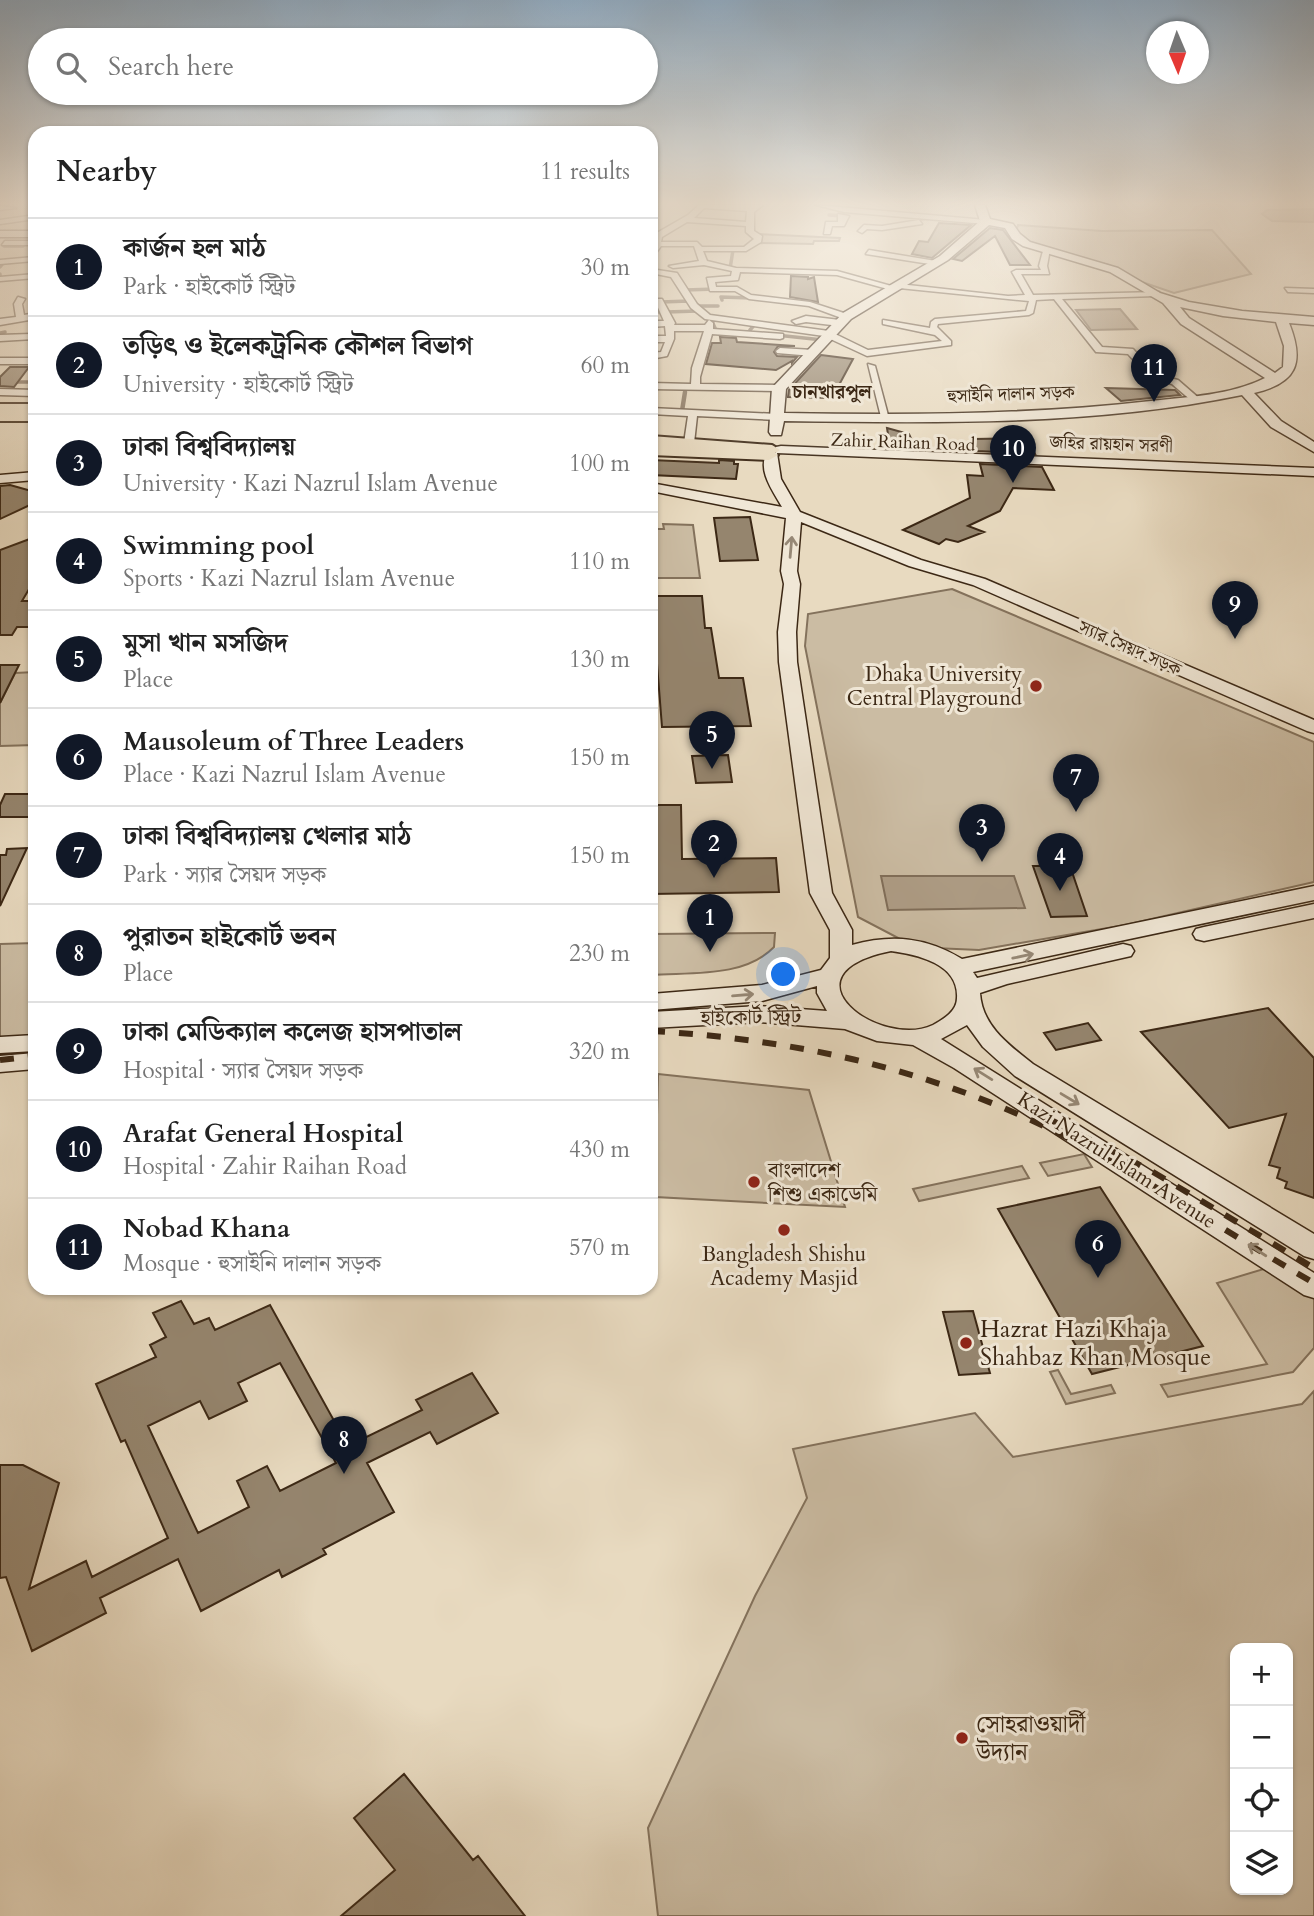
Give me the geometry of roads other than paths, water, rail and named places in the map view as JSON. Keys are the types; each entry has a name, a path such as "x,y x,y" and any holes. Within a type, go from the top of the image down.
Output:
{"highway":[{"path":"0,411 28,411"},
{"path":"658,446 775,453"}],"main road":[{"path":"873,946 842,930 821,893 788,662 787,632 792,584 802,573 800,514 774,479 770,461 775,453 779,388 844,320 885,294"},
{"path":"1157,294 1168,301 1223,312 1314,321"},
{"path":"1168,301 1185,321 1278,380 1287,372 1292,356 1281,318"},
{"name":"হুসাইনি দালান সড়ক","path":"777,417 1128,410 1246,392 1278,380"},
{"path":"1246,392 1276,424 1314,448"},
{"path":"658,445 689,443 775,453"},
{"name":"জহির রায়হান সরণী","path":"775,453 1314,472"},
{"name":"Zahir Raihan Road","path":"775,453 1314,480"},
{"path":"0,479 28,477"},
{"path":"658,488 800,514"},
{"name":"স্যার সৈয়দ সড়ক","path":"800,514 915,563 1001,592 1314,727"},
{"path":"956,968 1314,893"},
{"path":"842,930 835,968 827,992 835,1007 850,1021 870,1031 894,1037 918,1037 941,1031 959,1020 969,997 1042,969 1314,911"},
{"path":"835,968 873,946 891,944 928,951 956,968 969,997"},
{"name":"হাইকোর্ট স্ট্রিট","path":"658,1001 762,993 835,968"},
{"name":"Kazi Nazrul Islam Avenue","path":"969,997 975,1021 984,1034 1024,1070 1314,1248"},
{"name":"হাইকোর্ট স্ট্রিট","path":"658,1020 760,1014 850,1021"},
{"name":"Kazi Nazrul Islam Avenue","path":"918,1037 963,1062 1314,1287"},
{"path":"0,1045 28,1043"},
{"path":"0,1064 28,1062"}],"street":[{"path":"689,294 693,306 708,317 757,327 827,336 844,340 867,353 948,343 933,327 935,322 1029,313 1031,299 1028,294"},
{"path":"970,294 1058,299 1148,294"},
{"path":"721,299 720,296 747,296 810,304 844,320"},
{"path":"18,322 18,304 21,299"},
{"path":"1058,299 1099,350 1130,351 1154,377 1175,382 1196,400"},
{"path":"658,300 670,303"},
{"path":"658,304 671,326 670,340 664,354 658,355"},
{"path":"658,312 676,312"},
{"path":"689,443 688,412 694,370 702,348 709,340 708,317"},
{"path":"4,337 18,322 28,318"},
{"path":"820,320 844,320"},
{"path":"0,322 28,325"},
{"path":"886,322 940,333"},
{"path":"658,325 827,336"},
{"path":"4,337 9,341 28,339"},
{"path":"0,354 8,347 4,337"},
{"path":"658,339 670,340"},
{"path":"780,351 813,353"},
{"path":"15,361 24,352"},
{"path":"0,361 28,361"},
{"path":"871,366 886,416"},
{"path":"658,386 779,388"},
{"path":"0,392 28,393"},
{"path":"658,411 777,417"}],"waterway":[{"path":"722,300 721,297 751,298"},
{"path":"661,302 689,301 692,304"},
{"path":"694,306 718,306"},
{"path":"666,312 698,311"},
{"path":"658,312 664,312"},
{"path":"706,345 715,328 710,317"},
{"path":"750,330 756,323"},
{"path":"0,333 5,332"},
{"path":"776,335 823,340"},
{"path":"0,382 28,382"},
{"path":"685,393 686,387"},
{"path":"682,411 685,392"}],"railway":[{"path":"658,1032 755,1041 807,1050 857,1060 957,1090 1006,1109 1087,1148 1314,1283"},
{"path":"0,1060 28,1057"},
{"path":"1053,1121 1153,1172 1314,1268"}],"place":[{"name":"Nobad Khana","path":"1154,402"},
{"name":"Arafat General Hospital","path":"1013,483"},
{"name":"ঢাকা মেডিক্যাল কলেজ হাসপাতাল","path":"1235,639"},
{"name":"Dhaka University Central Playground","path":"1036,686"},
{"name":"মুসা খান মসজিদ","path":"712,769"},
{"name":"ঢাকা বিশ্ববিদ্যালয় খেলার মাঠ","path":"1076,812"},
{"name":"ঢাকা বিশ্ববিদ্যালয়","path":"982,862"},
{"name":"তড়িৎ ও ইলেকট্রনিক কৌশল বিভাগ","path":"714,878"},
{"name":"Swimming pool","path":"1060,891"},
{"name":"কার্জন হল মাঠ","path":"710,952"},
{"name":"বাংলাদেশ শিশু একাডেমি","path":"754,1182"},
{"name":"Bangladesh Shishu Academy Masjid","path":"784,1230"},
{"name":"Mausoleum of Three Leaders","path":"1098,1278"},
{"name":"Hazrat Hazi Khaja Shahbaz Khan Mosque","path":"966,1343"},
{"name":"পুরাতন হাইকোর্ট ভবন","path":"344,1474"},
{"name":"সোহরাওয়ার্দী উদ্যান","path":"962,1738"}],"district":[{"name":"চানখারপুল","path":"832,391"}]}
